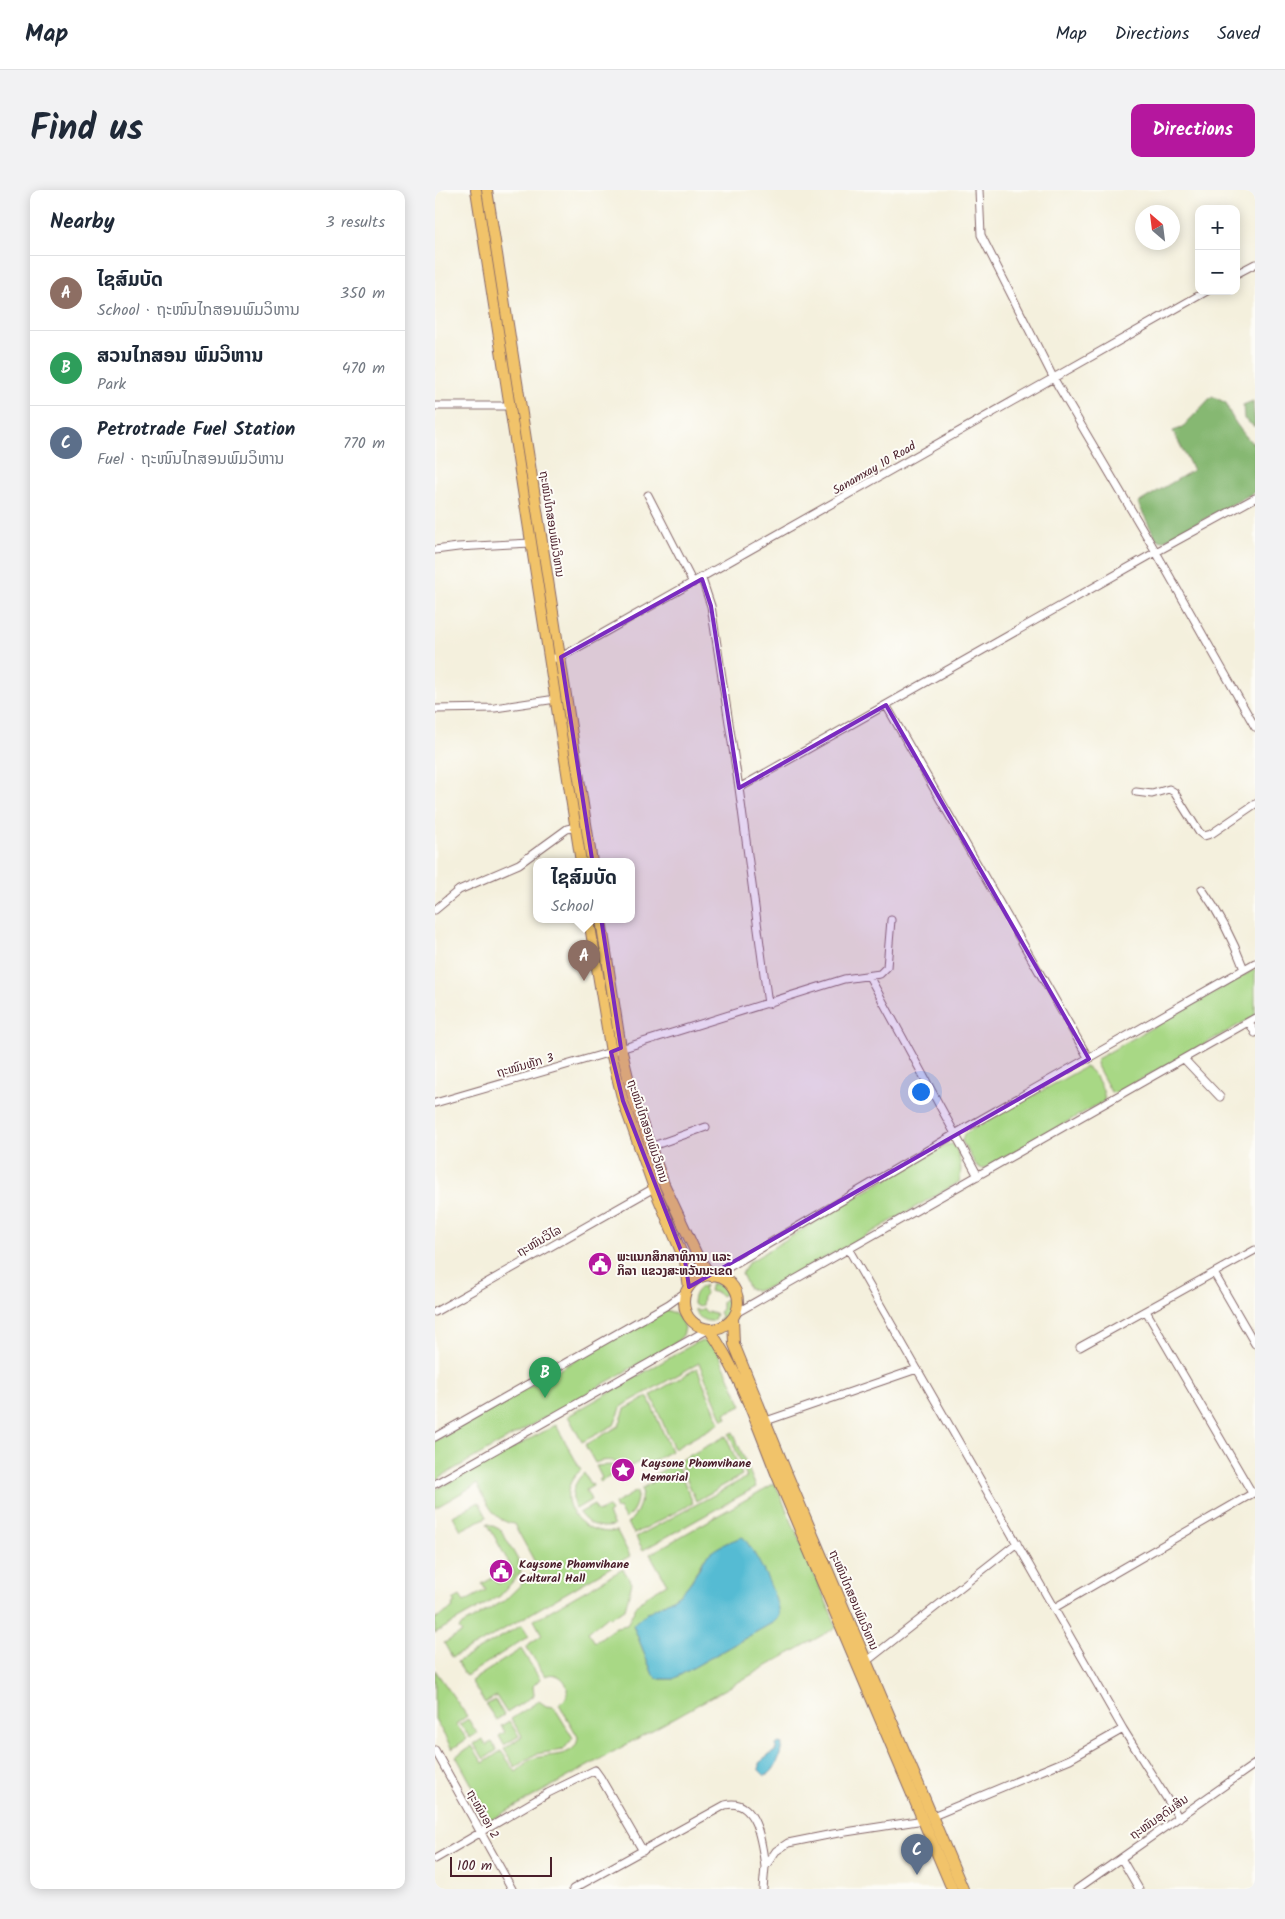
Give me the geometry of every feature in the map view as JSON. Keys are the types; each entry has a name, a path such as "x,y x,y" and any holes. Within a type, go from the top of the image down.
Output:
{"highway":[{"name":"ຖະໜົນໄກສອນພົມວິຫານ","path":"476,190 531,543 555,658 591,858"},
{"name":"ຖະໜົນໄກສອນພົມວິຫານ","path":"487,190 555,658 556,699 580,858"},
{"name":"ຖະໜົນໄກສອນພົມວິຫານ","path":"590,923 616,1050 664,1184 697,1255 712,1276"},
{"name":"ຖະໜົນໄກສອນພົມວິຫານ","path":"601,923 623,1100 654,1188 685,1261 688,1289"},
{"path":"712,1276 724,1278 735,1289 738,1304 734,1316 722,1327 709,1329 695,1324 688,1316 685,1306 688,1289 701,1278 712,1276"},
{"name":"ຖະໜົນໄກສອນພົມວິຫານ","path":"734,1316 734,1344 757,1412 928,1818 963,1889"},
{"name":"ຖະໜົນໄກສອນພົມວິຫານ","path":"709,1329 723,1349 757,1412 766,1421 867,1661 928,1818 952,1889"}],"street":[{"path":"979,190 981,235 1054,379 1156,552 1255,727"},
{"path":"1240,272 1255,264"},
{"name":"Sanamxay 10 Road","path":"555,658 702,579 1200,295"},
{"path":"435,406 509,406"},
{"path":"648,495 693,584"},
{"path":"739,788 1255,498"},
{"path":"435,550 531,543"},
{"path":"702,579 711,606 739,788 768,1004"},
{"path":"435,709 495,708 556,699"},
{"path":"886,705 1089,1058"},
{"path":"1136,792 1153,794 1169,789 1174,792 1199,832 1204,836 1211,834 1255,804"},
{"path":"435,910 459,890 519,864 567,829 576,827"},
{"path":"1202,889 1233,939 1244,969"},
{"path":"891,920 887,967 880,974 869,976 978,1176"},
{"path":"712,1276 955,1134 1255,963"},
{"name":"ຖະໜົນຫຼັກ 3","path":"435,1103 768,1004 844,979 869,976"},
{"path":"734,1316 1252,1020 1255,1033"},
{"path":"1184,1059 1220,1097"},
{"path":"650,1147 706,1127"},
{"name":"ຖະໜົນວິໄລ","path":"435,1312 654,1188"},
{"path":"849,1250 1123,1729 1179,1818"},
{"path":"1080,1347 1255,1250"},
{"path":"1214,1273 1255,1344"},
{"path":"435,1437 669,1304 688,1289"},
{"path":"1054,1608 1254,1493 1146,1311"},
{"path":"435,1484 709,1329"},
{"path":"766,1421 917,1369"},
{"path":"867,1661 1017,1543"},
{"path":"765,1866 776,1851 789,1843 928,1818 1070,1758 1123,1729"},
{"name":"ຖະໜົນອາ 2","path":"435,1750 512,1889"},
{"name":"ຖະໜົນອຸດົມສິນ","path":"1077,1889 1255,1764"},
{"path":"435,1859 548,1793 595,1770 601,1777 643,1851"},
{"path":"573,1889 725,1806 734,1803 743,1806 752,1817 762,1843 765,1866 763,1889"},
{"path":"1121,1858 1139,1889"}],"highlighted area":[{"path":"702,579 711,606 739,788 886,705 1089,1059 689,1287 685,1261 623,1101 611,1052 621,1048 561,657"}],"green space":[{"path":"1212,396 1226,403 1240,429 1252,443 1255,442 1255,492 1169,538 1162,541 1156,539 1138,503 1193,470 1173,431 1182,428"},
{"path":"1253,401 1255,427 1244,419 1243,405"},
{"path":"1255,969 1255,1016 1116,1093 1111,1092 1096,1064 1097,1059"},
{"path":"1085,1067 1099,1081 1104,1101 983,1169 977,1167 962,1141 964,1134"},
{"path":"952,1144 955,1146 960,1164 959,1182 862,1238 772,1286 756,1291 749,1289 742,1274 748,1263 842,1205 946,1145"},
{"path":"711,1283 725,1287 730,1296 725,1294 721,1296 718,1293 709,1291"},
{"path":"705,1285 703,1290 706,1294 703,1297 702,1305 699,1307 693,1304 694,1297 698,1290"},
{"path":"725,1299 731,1302 731,1309 725,1318 719,1321 722,1301"},
{"path":"703,1308 706,1312 715,1313 713,1321 706,1321 701,1318 694,1309 699,1311"},
{"path":"666,1310 678,1316 685,1328 683,1335 677,1342 435,1480 435,1441 661,1311"},
{"path":"705,1341 715,1345 742,1406 725,1413 727,1418 723,1420 699,1363 622,1406 614,1425 582,1442 568,1416 697,1342"},
{"path":"697,1368 720,1423 674,1449 651,1395"},
{"path":"648,1397 671,1451 644,1466 641,1461 629,1467 612,1461 595,1463 585,1445 619,1426 625,1409"},
{"path":"556,1425 581,1470 572,1480 568,1491 568,1502 573,1512 580,1521 591,1528 603,1531 617,1531 630,1556 475,1646 452,1657 444,1643 462,1633 459,1629 462,1625 504,1601 534,1572 537,1566 514,1524 501,1519 491,1510 477,1484 435,1508 435,1490"},
{"path":"733,1432 756,1487 643,1550 636,1537 747,1477 729,1434"},
{"path":"726,1436 742,1475 696,1501 679,1461"},
{"path":"676,1463 693,1503 634,1534 628,1523 639,1507 642,1488 653,1482 650,1477"},
{"path":"611,1465 623,1469 600,1482 598,1480 602,1478 596,1466"},
{"path":"584,1473 593,1486 586,1490 591,1500 576,1509 573,1499 575,1485"},
{"path":"775,1483 837,1627 491,1820 456,1756 472,1746 483,1763 501,1751 516,1772 532,1759 568,1752 573,1749 578,1737 559,1704 565,1700 567,1694 564,1680 556,1675 550,1674 545,1676 526,1646 542,1635 534,1620 623,1569 632,1583 625,1609 610,1618 608,1616 588,1632 595,1642 616,1627 627,1625 638,1604 667,1584 650,1554","holes":["728,1542 772,1623 673,1679 660,1679 653,1675 633,1625 644,1615 682,1592 705,1557"]},
{"path":"637,1491 635,1506 625,1519 619,1508 616,1509 614,1504"},
{"path":"479,1502 487,1517 461,1530 453,1516"},
{"path":"594,1505 598,1512 608,1507 611,1512 608,1514 614,1526 604,1527 595,1525 586,1521 579,1513"},
{"path":"487,1523 501,1530 518,1560 521,1572 500,1596 435,1633 435,1619 453,1608 452,1605 455,1603 453,1600 460,1596 464,1602 486,1590 482,1584 494,1577 498,1584 515,1574"},
{"path":"522,1625 529,1636 466,1676 457,1662"},
{"path":"521,1649 540,1679 533,1686 534,1695 507,1713 496,1696 485,1703 471,1681"},
{"path":"435,1670 467,1716 456,1724 467,1739 452,1749 435,1719"},
{"path":"495,1700 504,1715 496,1720 486,1705"},
{"path":"539,1701 546,1706 554,1707 573,1738 563,1750 536,1754 515,1767 504,1749 522,1736 511,1719"},
{"path":"468,1719 477,1733 470,1738 460,1724"},
{"path":"509,1721 519,1736 504,1745 499,1736 505,1732 501,1726"},
{"path":"482,1739 486,1745 492,1742 497,1750 484,1759 474,1744"}],"water":[{"path":"743,1537 754,1553 765,1575 775,1597 779,1616 772,1623 673,1679 660,1679 653,1675 633,1625 650,1611 681,1593 691,1582 706,1556 711,1552"},
{"path":"782,1744 777,1763 772,1771 765,1776 759,1770 759,1763 776,1750 776,1745"}],"place":[{"name":"ໄຊສົມບັດ","path":"584,981"},
{"name":"ພະແນກສຶກສາທິການ ແລະ ກິລາ ແຂວງສະຫວັນນະເຂດ","path":"600,1264"},
{"name":"ສວນໄກສອນ ພົມວິຫານ","path":"545,1398"},
{"name":"Kaysone Phomvihane Memorial","path":"623,1470"},
{"name":"Kaysone Phomvihane Cultural Hall","path":"501,1571"},
{"name":"Petrotrade Fuel Station","path":"917,1875"}]}
